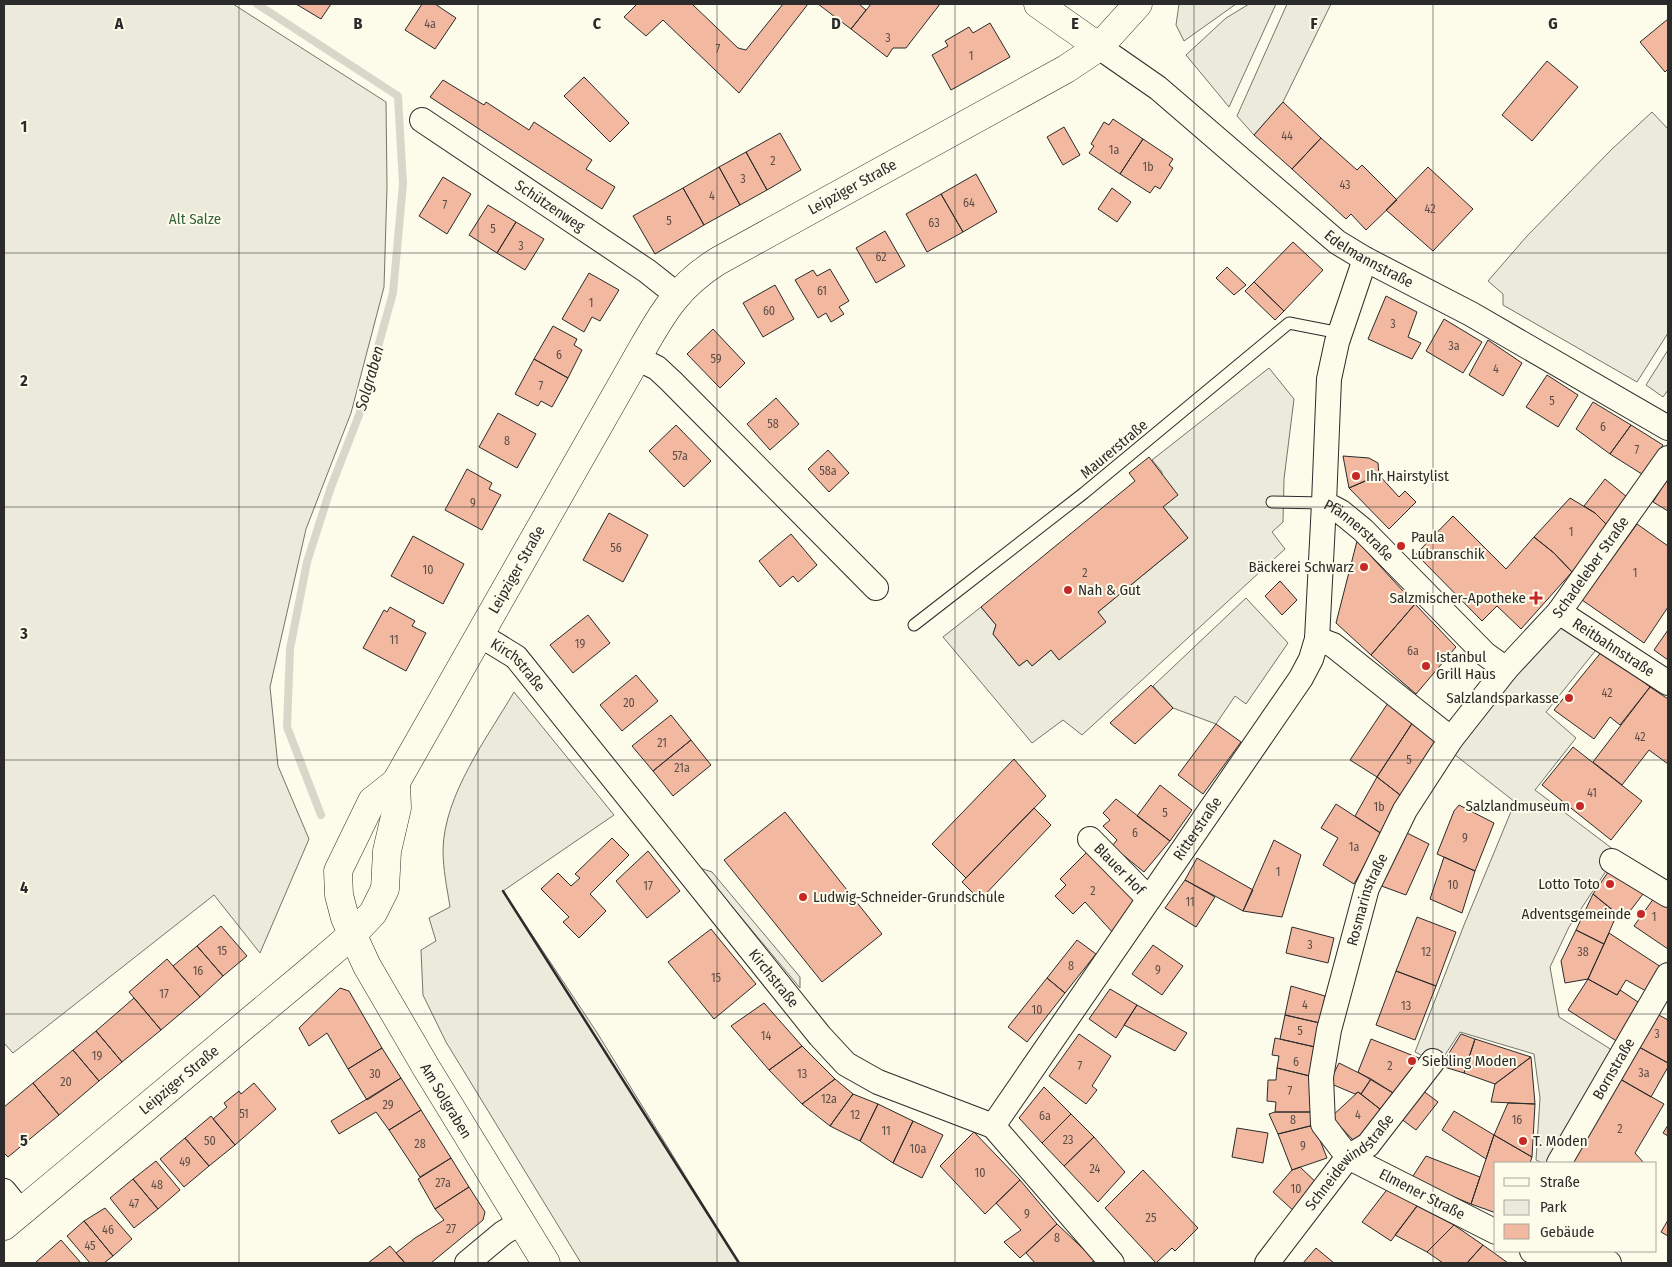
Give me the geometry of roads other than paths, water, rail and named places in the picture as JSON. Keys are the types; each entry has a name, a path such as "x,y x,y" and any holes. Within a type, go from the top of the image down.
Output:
{"main road":[{"path":"1038,4 1099,47"},
{"name":"Leipziger Straße","path":"353,934 338,895 338,871 372,800 396,782 636,358 676,294 696,275 718,261 1031,89 1099,47 1138,4"},
{"name":"Leipziger Straße","path":"12,1219 353,934 373,913 385,889 387,851 397,808 396,782"},
{"name":"Am Solgraben","path":"353,934 367,966 427,1070 546,1263"}],"street":[{"name":"Edelmannstraße","path":"1099,47 1158,88 1331,236 1365,260 1471,314 1665,420"},
{"name":"Schützenweg","path":"422,120 641,266 676,294"},
{"name":"Pfännerstraße","path":"1365,260 1340,333 1329,379 1324,503 1340,512 1363,530 1485,654 1506,670"},
{"path":"636,358 657,368 671,381 876,588"},
{"name":"Schadeleber Straße","path":"1506,670 1559,612 1668,458"},
{"name":"Ritterstraße","path":"993,1126 1301,678 1311,659 1317,639 1324,503"},
{"name":"Reitbahnstraße","path":"1559,612 1668,683"},
{"name":"Kirchstraße","path":"480,635 516,657 820,1036 846,1064 878,1082 993,1126 1112,1263"},
{"path":"1317,639 1333,645 1451,739"},
{"name":"Rosmarinstraße","path":"1348,1157 1323,1124 1321,1077 1328,1030 1367,888 1405,810 1451,739 1506,670"},
{"name":"Blauer Hof","path":"1090,839 1149,899"},
{"path":"1612,861 1668,895"},
{"name":"Bornstraße","path":"1560,1162 1668,975"},
{"name":"Schneidewindstraße","path":"1267,1263 1348,1157 1368,1145 1433,1061"},
{"name":"Elmener Straße","path":"1348,1157 1494,1231"},
{"path":"4,1192 12,1219"},
{"path":"468,1263 503,1233 521,1222"},
{"path":"1534,1252 1545,1258 1579,1255 1609,1263"}],"lane":[{"name":"Maurerstraße","path":"914,625 1084,493 1289,323 1340,333"},
{"path":"1272,502 1324,503"}],"waterway":[{"name":"Solgraben","path":"257,4 398,96 403,184 393,293 359,415 331,487 307,562 290,649 287,727 321,815"}],"place":[{"name":"Ihr Hairstylist","path":"1356,476"},
{"name":"Paula Lubranschik","path":"1401,546"},
{"name":"Bäckerei Schwarz","path":"1364,567"},
{"name":"Nah & Gut","path":"1068,590"},
{"name":"Salzmischer-Apotheke","path":"1536,598"},
{"name":"Istanbul Grill Haus","path":"1426,666"},
{"name":"Salzlandsparkasse","path":"1569,698"},
{"name":"Salzlandmuseum","path":"1580,806"},
{"name":"Lotto Toto","path":"1610,884"},
{"name":"Ludwig-Schneider-Grundschule","path":"803,897"},
{"name":"Adventsgemeinde","path":"1641,914"},
{"name":"Siebling Moden","path":"1412,1061"},
{"name":"T. Moden","path":"1523,1141"}],"park label":[{"name":"Alt Salze","path":"195,219"}]}
